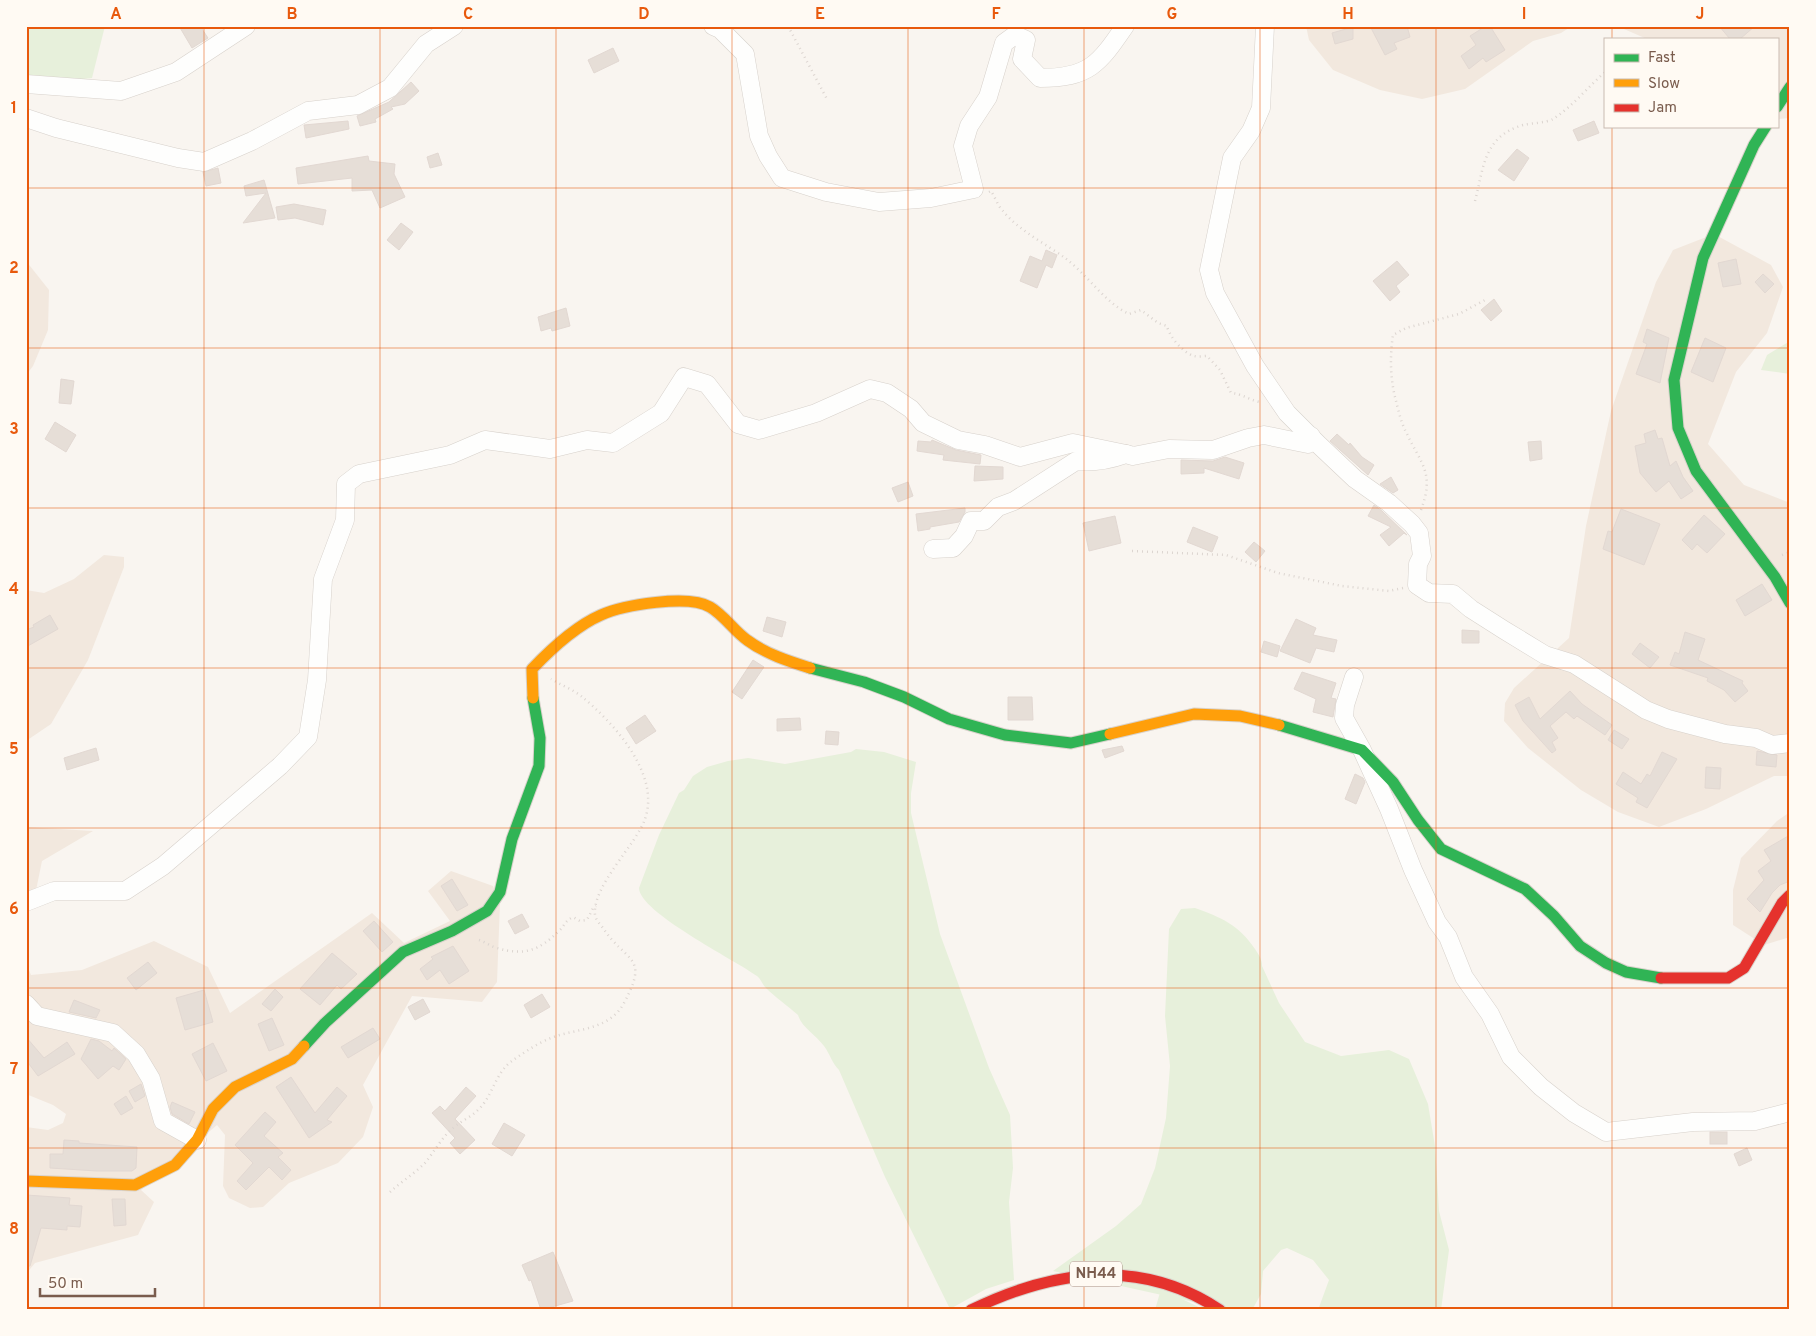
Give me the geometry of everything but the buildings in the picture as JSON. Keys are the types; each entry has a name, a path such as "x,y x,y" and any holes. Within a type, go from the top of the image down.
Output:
{"main road":[{"path":"1778,105 1790,87"},
{"path":"1765,128 1754,145 1703,258 1674,380 1678,428 1696,470 1775,577 1790,602"},
{"path":"26,1180 97,1185 135,1185 175,1165 197,1140 213,1109 235,1087 292,1059 325,1023 404,952 452,931 482,915 494,904 506,874 512,839 539,766 540,738 532,691 532,669 553,647 601,615 629,607 675,600 709,606 747,640 773,655 820,672 864,682 904,697 949,719 1006,735 1071,743 1194,714 1240,716 1294,728 1362,750 1394,782 1418,820 1441,848 1525,889 1554,916 1580,946 1606,964 1626,972 1659,978 1728,978 1744,968 1782,903 1790,895"},
{"name":"NH44","path":"971,1310 995,1296 1064,1276 1111,1273 1145,1278 1191,1293 1220,1310"}],"street":[{"path":"26,84 121,91 176,72 246,26"},
{"path":"26,118 56,128 178,158 204,162 308,111 358,105 390,88 426,44 454,26"},
{"path":"713,26 720,29 745,54 759,136 768,156 782,178 826,192 879,202 931,198 974,189 963,146 970,126 988,97 1004,43 1015,35 1026,40 1022,59 1040,78 1062,78 1082,72 1103,58 1125,26"},
{"path":"1265,26 1261,108 1251,131 1232,158 1209,270 1215,293 1255,366 1287,413 1355,479 1389,503 1412,524 1419,533 1422,556 1418,564 1417,585 1429,593 1453,594 1471,609 1545,655 1574,664 1646,710 1668,719 1725,734 1756,738 1772,745 1790,743"},
{"path":"26,902 54,891 125,891 163,866 280,766 308,737 317,680 323,579 345,520 346,484 359,474 450,455 485,440 550,449 587,440 613,443 661,413 684,377 707,384 738,424 759,430 782,425 816,413 870,389 887,393 912,409 924,423 958,440 985,445 1020,457 1073,443 1133,456 1169,449 1213,450 1248,438 1264,435 1308,444 1311,436"},
{"path":"933,549 953,548 964,536 971,520 984,521 998,507 1014,501 1076,461 1110,460 1126,454"},
{"path":"1354,677 1345,705 1344,718 1362,750 1389,809 1413,870 1437,922 1448,937 1464,976 1490,1014 1511,1057 1540,1087 1574,1113 1606,1132 1692,1122 1755,1121 1790,1112"},
{"path":"26,1004 37,1016 113,1033 136,1054 151,1079 164,1121 197,1140"}],"path":[{"path":"788,26 828,101"},
{"path":"1475,201 1484,158 1491,146 1504,134 1521,126 1551,121 1568,108 1604,73"},
{"path":"974,189 980,198 991,191 1003,212 1040,242 1065,258 1091,280 1115,307 1129,314 1141,310 1158,323 1168,326 1168,332 1175,341 1194,356 1207,356 1214,363 1220,370 1231,393 1244,394 1251,400 1260,402"},
{"path":"1412,524 1422,508 1428,479 1422,460 1406,433 1394,396 1390,360 1393,335 1406,328 1459,314 1485,300"},
{"path":"1132,551 1226,555 1278,573 1342,586 1388,591 1417,585"},
{"path":"452,931 458,936 482,941 495,948 530,952 561,930 566,920 573,917 580,922 587,920 596,906 615,865 645,819 649,795 642,767 615,730 580,696 532,669"},
{"path":"390,1192 424,1164 452,1128 478,1110 490,1094 500,1073 511,1062 550,1038 595,1026 611,1018 623,1005 636,972 634,960 611,940 595,917 596,906"}],"shaded area":[{"path":"1306,26 1572,26 1561,33 1533,41 1465,89 1422,99 1380,90 1333,70 1309,40"},
{"path":"1617,26 1790,26 1790,118 1778,119 1778,38 1645,38"},
{"path":"1714,234 1771,265 1783,287 1767,333 1736,372 1708,444 1744,485 1790,503 1790,776 1774,776 1706,809 1659,827 1618,812 1581,790 1528,748 1504,721 1505,703 1514,688 1569,638 1586,526 1611,411 1656,282 1673,250"},
{"path":"26,261 49,290 48,330 33,366 26,375"},
{"path":"104,555 124,557 124,567 88,660 51,724 26,741 26,590 44,593 74,579"},
{"path":"1790,812 1790,937 1764,945 1733,925 1733,890 1741,858 1777,821"},
{"path":"26,827 93,831 42,861 34,900 26,908"},
{"path":"451,871 493,886 500,903 497,982 482,1002 412,996 363,1085 373,1107 363,1137 338,1163 289,1183 263,1207 250,1208 229,1198 223,1186 225,1135 217,1125 141,1190 154,1202 138,1235 35,1263 26,1274 26,1127 48,1130 63,1123 66,1114 53,1105 26,1094 26,963 31,975 82,970 154,941 208,967 230,1013 372,913 404,943 450,921 428,891"}],"green space":[{"path":"26,26 105,26 92,78 37,84 26,80"},
{"path":"1790,341 1790,374 1761,370 1767,355"},
{"path":"856,749 884,752 916,762 911,793 911,813 940,934 989,1068 1010,1115 1013,1168 1009,1202 1014,1280 986,1289 950,1309 885,1177 839,1070 824,1046 806,1028 798,1015 773,995 757,976 690,935 654,910 643,898 639,888 659,835 679,793 684,790 693,776 707,767 748,758 785,764 851,752"},
{"path":"1195,908 1229,923 1249,940 1260,957 1262,966 1279,1003 1305,1042 1341,1056 1389,1050 1409,1059 1428,1104 1435,1146 1439,1211 1449,1250 1441,1310 1318,1310 1329,1280 1313,1260 1287,1248 1281,1250 1263,1271 1261,1294 1252,1310 1230,1310 1053,1271 1116,1226 1141,1204 1155,1168 1166,1118 1170,1066 1165,1016 1169,929 1181,909"},
{"path":"1161,1289 1205,1310 1155,1310"}],"traffic: fast":[{"path":"1778,105 1790,87"},
{"path":"1765,128 1754,145 1703,258 1674,380 1678,428 1696,471 1775,577 1790,603"},
{"path":"810,668 864,682 904,697 949,719 1005,735 1071,743 1110,734"},
{"path":"304,1046 325,1023 403,952 452,931 487,911 500,892 512,839 539,766 540,738 533,698"},
{"path":"1279,725 1362,750 1393,782 1418,820 1441,849 1525,889 1554,916 1580,946 1606,963 1626,972 1661,978"}],"traffic: slow":[{"path":"533,698 532,669 573,632 611,611 656,602 687,601 710,607 754,645 777,657 810,668"},
{"path":"1110,734 1194,714 1240,716 1279,725"},
{"path":"26,1181 135,1185 175,1165 197,1140 213,1109 235,1087 292,1059 304,1046"}],"traffic: jam":[{"path":"1661,978 1728,978 1744,968 1782,903 1790,895"},
{"path":"971,1310 1002,1296 1033,1286 1065,1278 1097,1275 1128,1276 1159,1282 1190,1293 1220,1310"}]}
